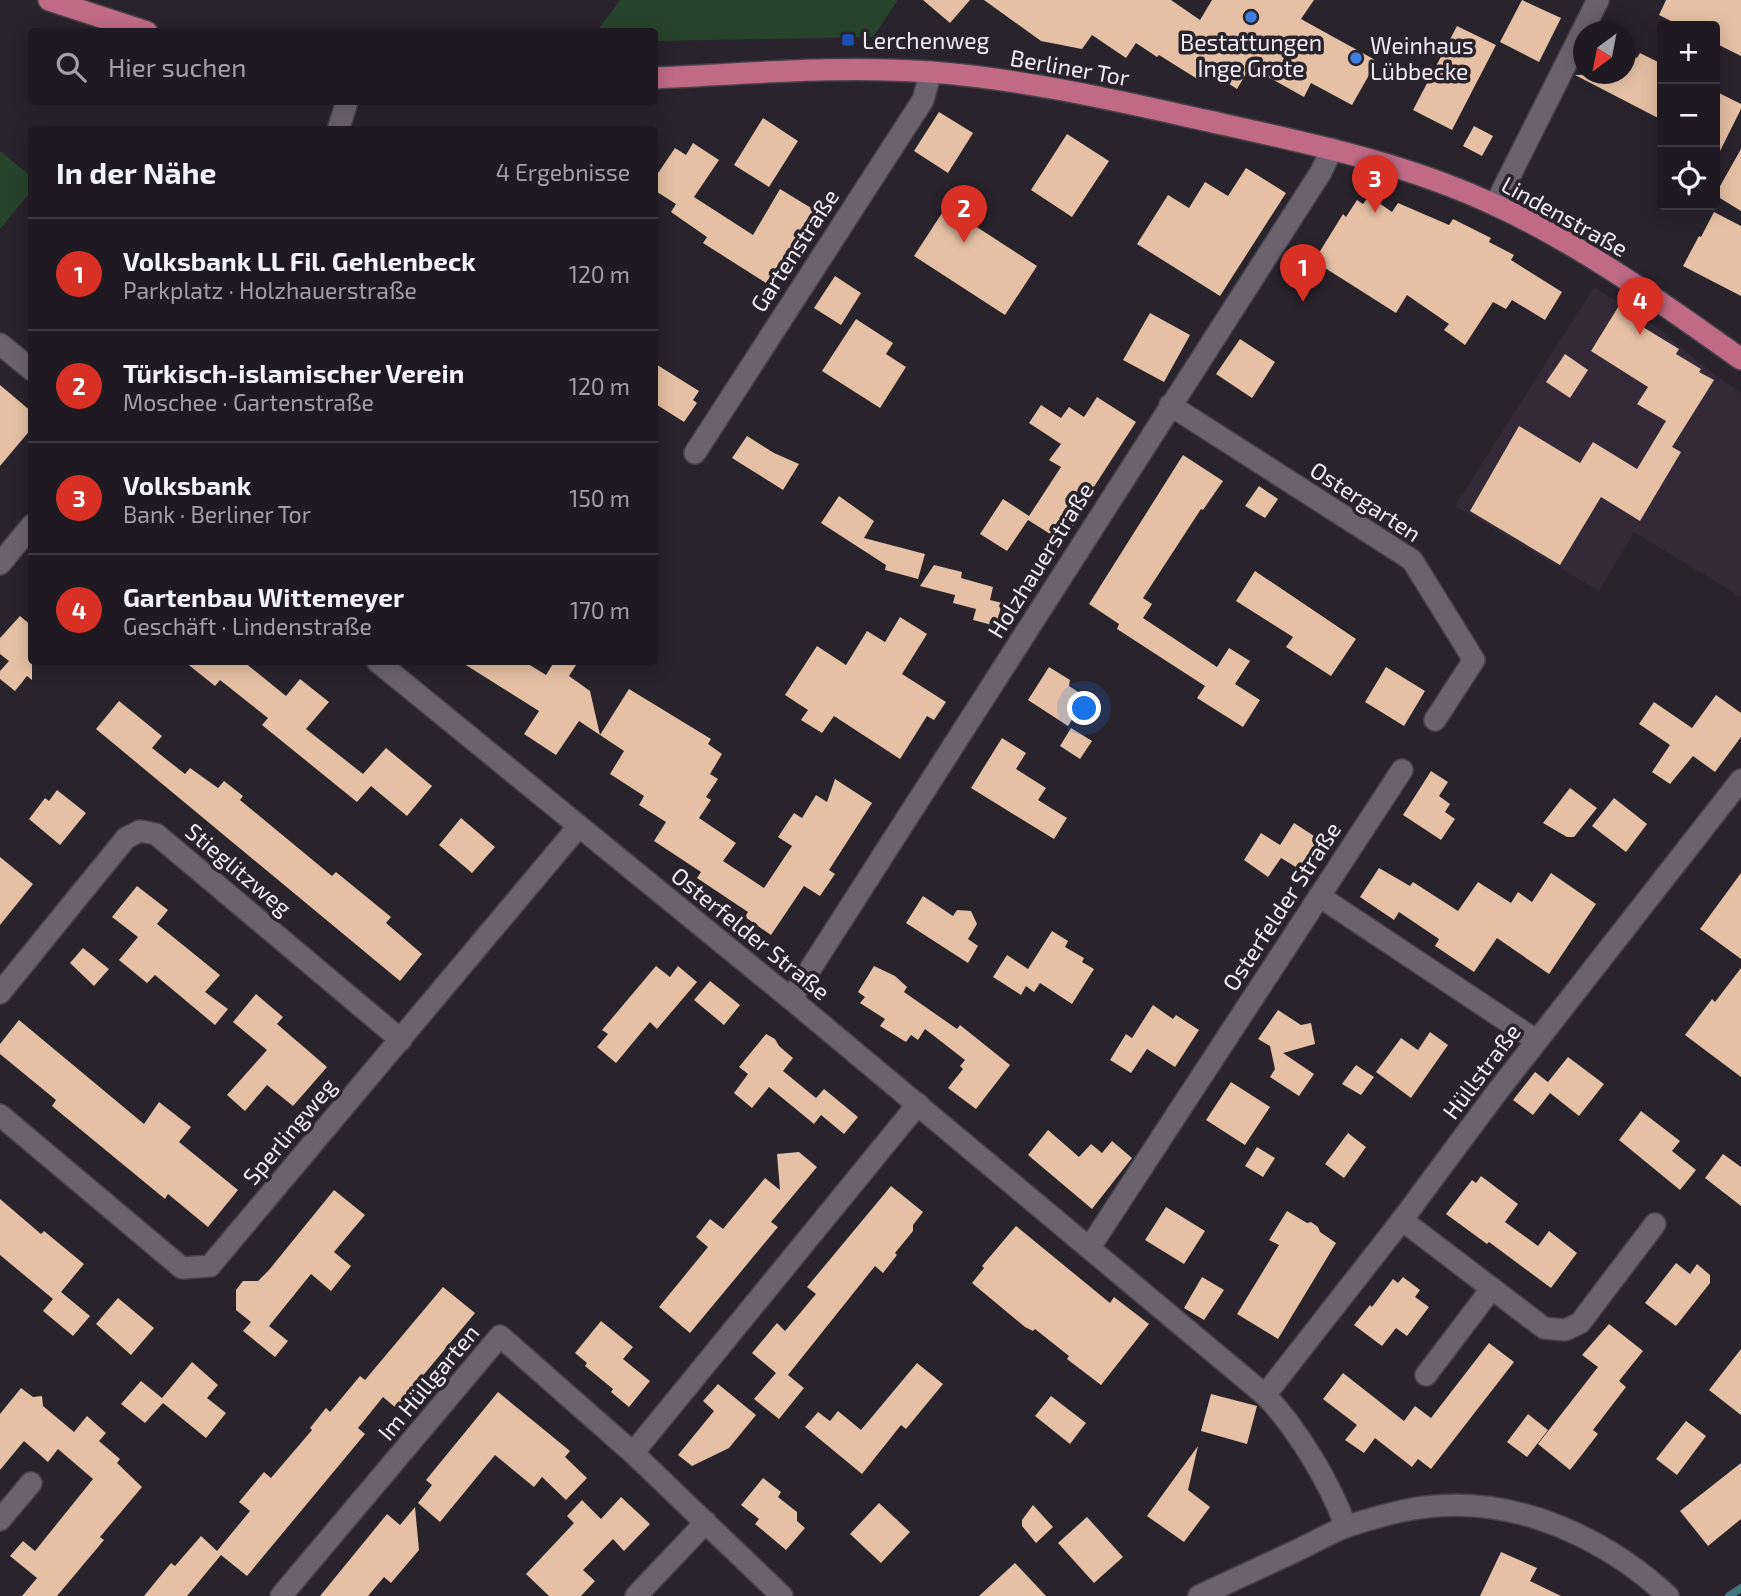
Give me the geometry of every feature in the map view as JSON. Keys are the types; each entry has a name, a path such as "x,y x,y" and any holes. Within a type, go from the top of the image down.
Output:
{"main road":[{"path":"49,0 135,28"},
{"name":"Berliner Tor","path":"658,78 849,70 931,72 1019,83 1120,102 1332,149 1426,177"},
{"name":"Lindenstraße","path":"1426,177 1495,205 1539,227 1597,261 1741,359"}],"street":[{"path":"1495,205 1598,0"},
{"name":"Gartenstraße","path":"695,453 923,100 931,72"},
{"path":"339,126 346,105"},
{"name":"Holzhauerstraße","path":"791,999 1321,172 1332,149"},
{"path":"0,344 28,367"},
{"name":"Ostergarten","path":"1170,405 1412,560 1474,660 1435,720"},
{"path":"0,564 28,530"},
{"name":"Osterfelder Straße","path":"382,665 791,999 1265,1395 1286,1417 1338,1505 1346,1527"},
{"name":"Osterfelder Straße","path":"1090,1247 1402,770"},
{"name":"Hüllstraße","path":"1265,1395 1741,780"},
{"name":"Sperlingweg","path":"0,1115 182,1268 209,1266 579,826"},
{"name":"Stieglitzweg","path":"0,993 127,838 140,831 156,834 401,1040"},
{"path":"1319,896 1537,1041"},
{"path":"633,1453 918,1104"},
{"path":"1402,1220 1544,1328 1565,1330 1580,1323 1655,1224"},
{"path":"1426,1375 1492,1288"},
{"name":"Im Hüllgarten","path":"281,1596 500,1336 633,1453 782,1596"},
{"path":"0,1520 31,1482"},
{"path":"1199,1596 1346,1527 1397,1511 1438,1506 1481,1507 1522,1514 1564,1528 1606,1548 1645,1575 1668,1596"},
{"path":"636,1596 706,1522"}],"shaded area":[{"path":"1594,287 1644,317 1741,393 1741,597 1634,532 1599,591 1455,506"}],"green space":[{"path":"620,0 898,0 873,37 658,41 658,28 599,28"},
{"path":"0,151 28,174 28,195 0,229"}],"building":[{"path":"923,0 970,0 950,23"},
{"path":"984,0 1171,0 1200,20 1212,0 1314,0 1301,19 1377,61 1352,105 1311,83 1304,97 1250,67 1237,89 1206,69 1199,80 1136,43 1126,58 1092,35 1082,49 1041,41"},
{"path":"1522,0 1561,18 1539,62 1500,42"},
{"path":"1666,0 1741,0 1741,56 1720,46 1720,21 1671,21 1659,15"},
{"path":"1457,26 1496,45 1452,130 1413,110"},
{"path":"1640,53 1657,62 1657,117 1592,84 1636,84 1636,57"},
{"path":"1720,94 1741,104 1720,151"},
{"path":"939,112 973,133 948,173 914,151"},
{"path":"763,118 798,141 769,187 734,165"},
{"path":"1474,126 1493,136 1482,156 1463,146"},
{"path":"1067,134 1109,161 1072,217 1031,190"},
{"path":"693,143 719,160 694,197 753,235 780,189 821,214 810,233 806,231 777,277 772,274 766,283 703,243 707,237 671,212 676,204 658,193 658,173 675,148 686,155"},
{"path":"1741,149 1741,211 1720,198 1720,186"},
{"path":"1246,168 1286,193 1220,296 1137,244 1168,195 1189,208 1205,182 1228,196"},
{"path":"1369,196 1392,212 1398,203 1449,225 1453,219 1491,238 1489,242 1514,255 1511,260 1562,292 1545,320 1512,300 1506,309 1493,302 1465,345 1444,330 1449,324 1407,295 1396,313 1314,261 1343,214 1346,217 1357,200 1363,204"},
{"path":"946,207 1037,266 1005,315 914,256"},
{"path":"1714,212 1741,226 1741,296 1683,266"},
{"path":"835,276 861,293 841,325 814,308"},
{"path":"1620,304 1636,315 1633,321 1679,349 1676,354 1714,380 1672,447 1681,452 1640,521 1601,497 1560,565 1470,511 1519,426 1580,463 1593,442 1637,469 1666,421 1637,404 1648,387 1591,351"},
{"path":"1150,313 1190,335 1164,382 1123,360"},
{"path":"856,319 893,343 886,354 906,367 880,408 822,371"},
{"path":"1240,339 1275,362 1252,398 1216,374"},
{"path":"1565,354 1588,370 1570,398 1546,382"},
{"path":"658,365 699,391 693,400 697,403 684,422 658,406"},
{"path":"0,385 28,409 28,433 0,466"},
{"path":"1097,397 1136,422 1088,496 1091,498 1063,542 1028,520 1007,551 980,534 1003,499 1029,516 1061,467 1049,460 1061,444 1029,423 1041,405 1061,418 1069,407 1084,417"},
{"path":"747,436 774,453 799,464 783,490 732,458"},
{"path":"1183,455 1223,481 1203,510 1201,509 1143,598 1152,604 1143,618 1217,667 1229,648 1250,661 1235,684 1260,700 1243,727 1197,698 1205,686 1117,629 1119,624 1089,604"},
{"path":"1259,486 1278,499 1265,518 1245,506"},
{"path":"839,496 874,521 864,538 925,554 918,579 885,570 886,565 821,523"},
{"path":"934,565 962,572 961,578 993,587 990,600 1002,603 996,626 973,620 976,609 953,603 955,595 920,586"},
{"path":"1255,571 1356,639 1331,676 1286,647 1293,637 1236,601"},
{"path":"20,616 28,623 28,665 32,665 32,680 27,676 15,691 0,679 0,671 9,661 0,654 0,638"},
{"path":"900,617 927,634 902,674 946,702 934,720 927,716 900,759 834,716 822,733 801,720 808,710 785,695 817,646 846,665 867,631 885,642"},
{"path":"189,665 248,665 286,696 300,679 329,702 306,729 363,774 386,748 432,786 407,816 371,786 357,802 262,725 268,718 220,680 215,686"},
{"path":"466,665 530,665 546,675 552,665 576,665 569,676 590,691 600,735 579,721 556,755 524,734 539,711"},
{"path":"1049,667 1070,680 1069,686 1086,697 1068,726 1028,700"},
{"path":"1386,667 1425,691 1404,726 1365,702"},
{"path":"629,689 711,739 708,744 722,754 710,774 718,779 706,797 711,800 699,818 736,843 723,861 764,888 792,846 778,837 794,813 802,818 816,795 827,802 835,779 872,803 829,870 835,874 820,896 804,886 771,935 745,917 748,912 697,878 701,872 654,841 666,822 639,805 644,796 610,774 624,751 600,735"},
{"path":"1716,695 1741,713 1741,737 1715,772 1693,756 1670,784 1652,772 1670,745 1639,724 1654,702 1692,728"},
{"path":"119,701 162,736 152,748 185,774 190,768 218,788 224,781 243,796 240,800 332,876 336,872 391,917 386,923 422,954 400,981 96,729"},
{"path":"1071,728 1092,741 1080,759 1060,746"},
{"path":"1002,738 1026,753 1016,769 1046,788 1038,800 1067,818 1054,839 971,788"},
{"path":"1431,771 1448,782 1439,796 1450,804 1445,812 1455,819 1441,840 1403,815"},
{"path":"1570,788 1597,808 1574,837 1567,837 1543,823"},
{"path":"57,790 86,813 60,845 29,819 45,798 49,801"},
{"path":"1614,798 1647,824 1626,852 1592,826"},
{"path":"461,818 495,847 472,873 439,845"},
{"path":"1294,823 1328,845 1309,875 1281,858 1268,877 1244,860 1261,833 1280,845"},
{"path":"0,857 33,884 0,925"},
{"path":"1379,868 1410,886 1413,882 1458,911 1478,882 1511,903 1518,892 1532,902 1551,873 1596,904 1549,974 1497,938 1474,972 1435,946 1439,939 1399,912 1394,920 1360,897"},
{"path":"1741,873 1741,959 1700,929"},
{"path":"137,886 168,910 157,924 220,975 205,992 228,1009 215,1025 155,975 147,983 119,960 138,937 112,917"},
{"path":"923,896 953,916 957,910 971,911 977,924 968,939 978,946 968,963 906,923"},
{"path":"1052,931 1068,941 1065,947 1084,958 1082,962 1094,969 1072,1004 1040,983 1034,992 1026,986 1021,995 993,977 1007,955 1028,969"},
{"path":"83,948 109,969 94,986 70,963"},
{"path":"656,966 670,977 678,966 697,982 657,1029 650,1022 616,1063 597,1047 608,1034 602,1030"},
{"path":"874,966 895,976 907,987 904,992 957,1029 960,1025 1010,1065 976,1109 948,1088 963,1069 960,1066 965,1060 925,1029 918,1040 911,1035 906,1042 880,1026 885,1019 860,1003 865,997 858,992"},
{"path":"1741,968 1741,1077 1685,1035 1712,999 1715,1002"},
{"path":"710,981 740,1005 724,1025 694,1000"},
{"path":"256,994 283,1017 277,1024 327,1067 293,1106 267,1085 245,1111 227,1095 267,1050 233,1022"},
{"path":"1153,1005 1173,1019 1176,1015 1199,1030 1175,1067 1147,1049 1131,1073 1110,1060 1126,1034 1132,1038"},
{"path":"1278,1010 1301,1025 1311,1023 1315,1044 1283,1053 1314,1074 1299,1096 1270,1077 1275,1069 1270,1046 1258,1039"},
{"path":"19,1020 144,1124 159,1102 191,1127 179,1142 238,1190 208,1227 168,1194 165,1199 52,1106 56,1100 0,1054 0,1044"},
{"path":"1430,1032 1448,1045 1411,1098 1376,1072 1401,1038 1418,1050"},
{"path":"766,1034 775,1039 793,1058 783,1071 816,1098 824,1089 858,1117 844,1134 821,1115 814,1124 769,1087 752,1108 734,1093 748,1074 739,1067"},
{"path":"1568,1057 1604,1084 1579,1116 1550,1093 1533,1115 1513,1100 1535,1072 1548,1082"},
{"path":"1356,1065 1374,1077 1361,1095 1342,1084"},
{"path":"1231,1082 1270,1107 1245,1145 1206,1120"},
{"path":"1641,1111 1680,1141 1672,1151 1696,1170 1680,1190 1619,1140"},
{"path":"1048,1130 1079,1157 1091,1144 1102,1153 1112,1141 1132,1158 1092,1209 1028,1155"},
{"path":"1348,1133 1366,1147 1344,1178 1325,1164"},
{"path":"1257,1147 1275,1158 1263,1177 1245,1166"},
{"path":"799,1152 817,1167 771,1222 778,1227 690,1333 659,1307 708,1247 696,1237 710,1219 723,1229 765,1178 780,1190 777,1154"},
{"path":"1723,1154 1741,1167 1741,1206 1705,1178"},
{"path":"1481,1176 1518,1204 1505,1222 1538,1246 1549,1231 1577,1253 1551,1288 1446,1214 1472,1180 1476,1183"},
{"path":"891,1186 923,1212 883,1273 875,1266 788,1375 804,1388 779,1419 754,1399 776,1373 752,1353 777,1323 785,1331 816,1294 807,1287"},
{"path":"334,1190 365,1215 334,1252 351,1266 331,1291 311,1274 269,1326 288,1341 275,1357 243,1331 251,1322 236,1310 236,1290 243,1281 258,1281 269,1270"},
{"path":"0,1199 41,1234 44,1231 84,1264 61,1292 90,1316 73,1336 43,1311 53,1299 0,1255"},
{"path":"1166,1207 1205,1231 1184,1264 1145,1240"},
{"path":"1287,1211 1307,1223 1311,1222 1336,1243 1278,1339 1237,1314 1279,1245 1269,1240"},
{"path":"1016,1226 1110,1303 1114,1297 1149,1324 1101,1385 1067,1359 1069,1356 1035,1329 1033,1331 1025,1327 972,1283 984,1268 982,1266"},
{"path":"1676,1263 1690,1274 1697,1264 1710,1275 1710,1283 1676,1326 1645,1303"},
{"path":"1202,1277 1224,1290 1204,1320 1184,1308"},
{"path":"1403,1277 1420,1290 1415,1297 1429,1307 1407,1336 1396,1328 1382,1346 1354,1325 1393,1279 1398,1283"},
{"path":"443,1287 475,1313 396,1408 383,1397 358,1428 365,1434 247,1576 221,1555 187,1596 144,1596 171,1563 175,1566 201,1536 217,1551 250,1511 239,1502 264,1472 271,1478 312,1430 310,1428 326,1408 330,1412 360,1376 365,1380"},
{"path":"118,1298 154,1328 131,1355 96,1324"},
{"path":"601,1321 633,1347 623,1359 650,1381 629,1407 611,1392 613,1389 585,1366 587,1363 575,1353"},
{"path":"1609,1324 1643,1351 1619,1381 1626,1387 1593,1430 1598,1434 1570,1470 1538,1444 1598,1367 1582,1355"},
{"path":"1489,1343 1514,1362 1431,1469 1418,1459 1412,1467 1375,1438 1364,1453 1345,1440 1357,1425 1323,1399 1343,1373 1404,1421 1415,1406 1431,1418"},
{"path":"1741,1349 1741,1415 1709,1390"},
{"path":"192,1362 218,1385 207,1398 226,1413 206,1438 163,1403 145,1423 121,1404 141,1381 162,1398"},
{"path":"917,1363 943,1384 906,1429 901,1425 862,1474 805,1427 818,1412 830,1421 838,1411 861,1430"},
{"path":"718,1384 756,1415 729,1448 692,1466 678,1455 714,1411 703,1401"},
{"path":"21,1388 33,1397 42,1396 43,1406 74,1432 87,1416 106,1433 99,1441 120,1459 117,1463 142,1487 100,1537 104,1540 57,1596 22,1596 37,1578 10,1556 23,1541 35,1551 93,1479 58,1449 48,1462 24,1441 0,1470 0,1414"},
{"path":"498,1392 570,1451 565,1457 587,1478 566,1500 542,1477 534,1487 495,1455 440,1522 418,1503 432,1485 426,1480"},
{"path":"1211,1394 1257,1406 1247,1444 1201,1431"},
{"path":"1051,1396 1086,1423 1070,1444 1035,1416"},
{"path":"1528,1414 1548,1430 1527,1457 1507,1442"},
{"path":"1686,1421 1706,1436 1677,1475 1656,1459"},
{"path":"1198,1446 1188,1490 1210,1507 1184,1542 1147,1516"},
{"path":"1741,1463 1741,1519 1708,1546 1680,1511"},
{"path":"763,1478 781,1492 778,1497 797,1512 797,1521 805,1528 786,1550 755,1524 759,1519 741,1505"},
{"path":"621,1497 650,1524 624,1551 613,1539 583,1570 595,1581 581,1596 549,1596 526,1574 574,1523 567,1516 582,1500 601,1519"},
{"path":"879,1503 910,1532 881,1563 850,1534"},
{"path":"1033,1505 1053,1527 1036,1543 1022,1526 1022,1520"},
{"path":"415,1507 419,1550 391,1583 384,1577 368,1596 320,1596 387,1514 400,1525"},
{"path":"1087,1517 1123,1557 1094,1583 1058,1543"},
{"path":"1501,1552 1537,1568 1530,1581 1561,1596 1480,1596"},
{"path":"1015,1563 1046,1596 979,1596"}],"waterway":[{"path":"1729,1596 1741,1588"}],"place":[{"name":"Bestattungen Inge Grote","path":"1251,17"},
{"name":"Lerchenweg","path":"848,40"},
{"name":"Weinhaus Lübbecke","path":"1356,58"},
{"name":"Volksbank","path":"1375,213"},
{"name":"Türkisch-islamischer Verein","path":"964,243"},
{"name":"Volksbank LL Fil. Gehlenbeck","path":"1303,302"},
{"name":"Gartenbau Wittemeyer","path":"1640,335"}]}
